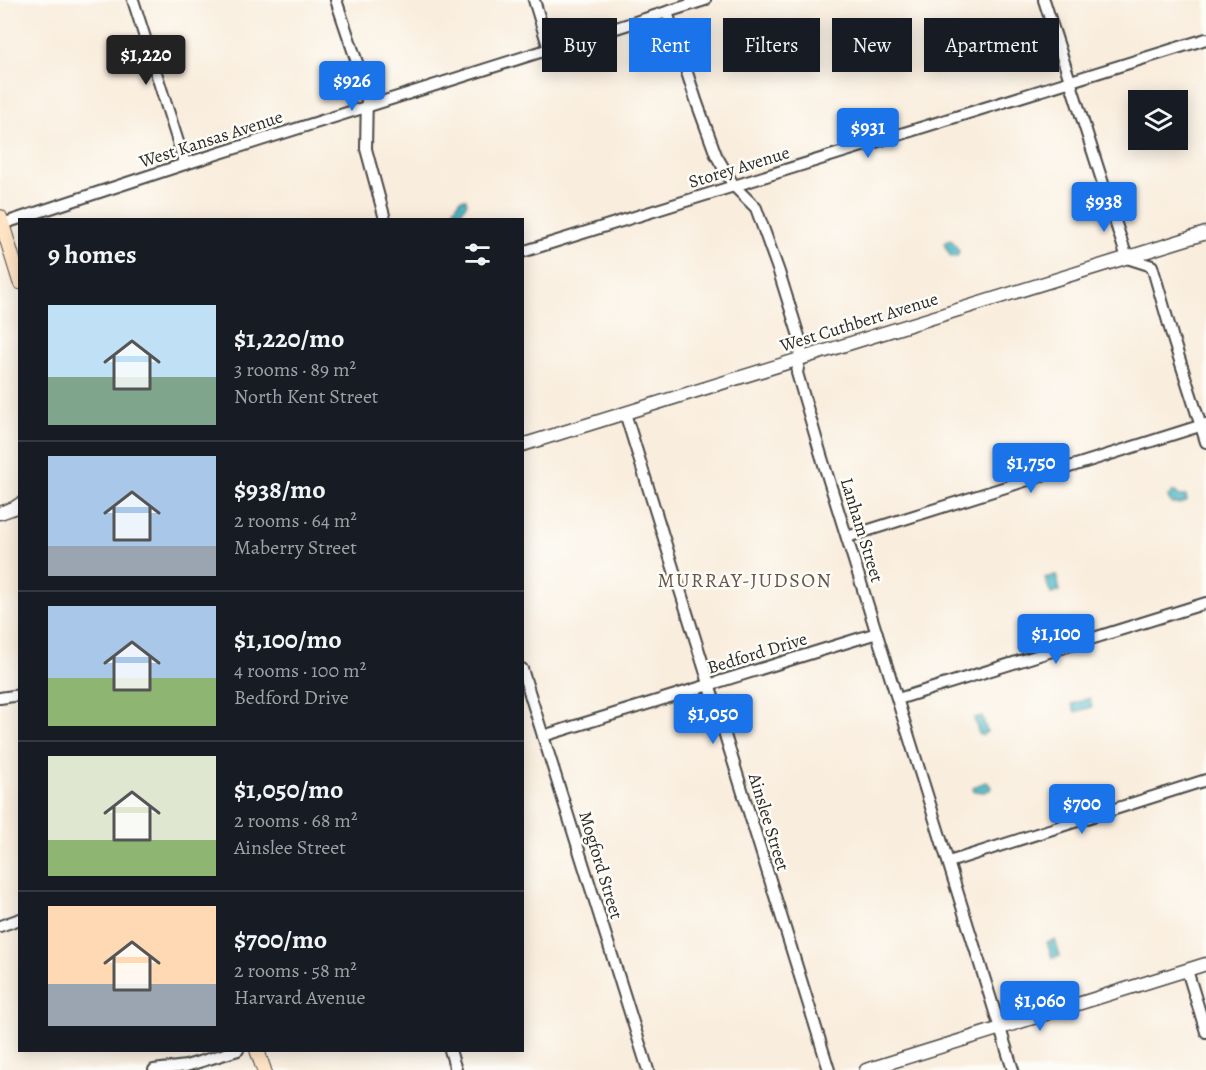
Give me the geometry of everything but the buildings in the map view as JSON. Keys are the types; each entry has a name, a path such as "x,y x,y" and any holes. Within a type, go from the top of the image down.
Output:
{"main road":[{"path":"1,221 18,276"},
{"path":"258,1052 264,1070"}],"street":[{"path":"134,0 185,164"},
{"path":"336,0 366,92 366,149 385,218"},
{"path":"534,0 542,26"},
{"name":"West Kansas Avenue","path":"617,28 705,0"},
{"path":"1044,0 1127,258 1152,266 1174,342 1203,425 1206,441"},
{"name":"Lanham Street","path":"667,12 716,155 735,186 756,208 779,272 802,346 797,373 1013,1070"},
{"name":"Storey Avenue","path":"524,251 1206,39"},
{"name":"West Kansas Avenue","path":"1,221 542,51"},
{"name":"West Cuthbert Avenue","path":"524,444 1206,233"},
{"name":"Ainslee Street","path":"625,412 829,1070"},
{"path":"847,537 1203,425"},
{"path":"0,513 18,507"},
{"path":"898,699 1206,603"},
{"name":"Bedford Drive","path":"543,736 877,633"},
{"name":"Mogford Street","path":"524,675 648,1070"},
{"path":"0,698 18,695"},
{"path":"949,862 1206,780"},
{"path":"0,926 18,920"},
{"path":"866,1070 1206,964"},
{"path":"1187,970 1206,1032"},
{"path":"154,1070 186,1066 232,1052"},
{"path":"451,1052 456,1070"}],"water":[{"path":"461,199 466,199 467,203 459,215 455,215 454,209"},
{"path":"948,240 952,241 959,251 957,256 951,257 944,244"},
{"path":"1172,492 1186,496 1187,500 1178,504 1171,503 1168,497"},
{"path":"1056,575 1060,591 1051,594 1045,578"},
{"path":"1090,698 1092,707 1075,712 1072,704"},
{"path":"982,716 987,732 982,735 979,734 974,718"},
{"path":"986,782 991,787 990,790 974,791 973,787"},
{"path":"1055,940 1060,956 1052,958 1047,942"}],"district":[{"name":"MURRAY-JUDSON","path":"745,580"}]}
